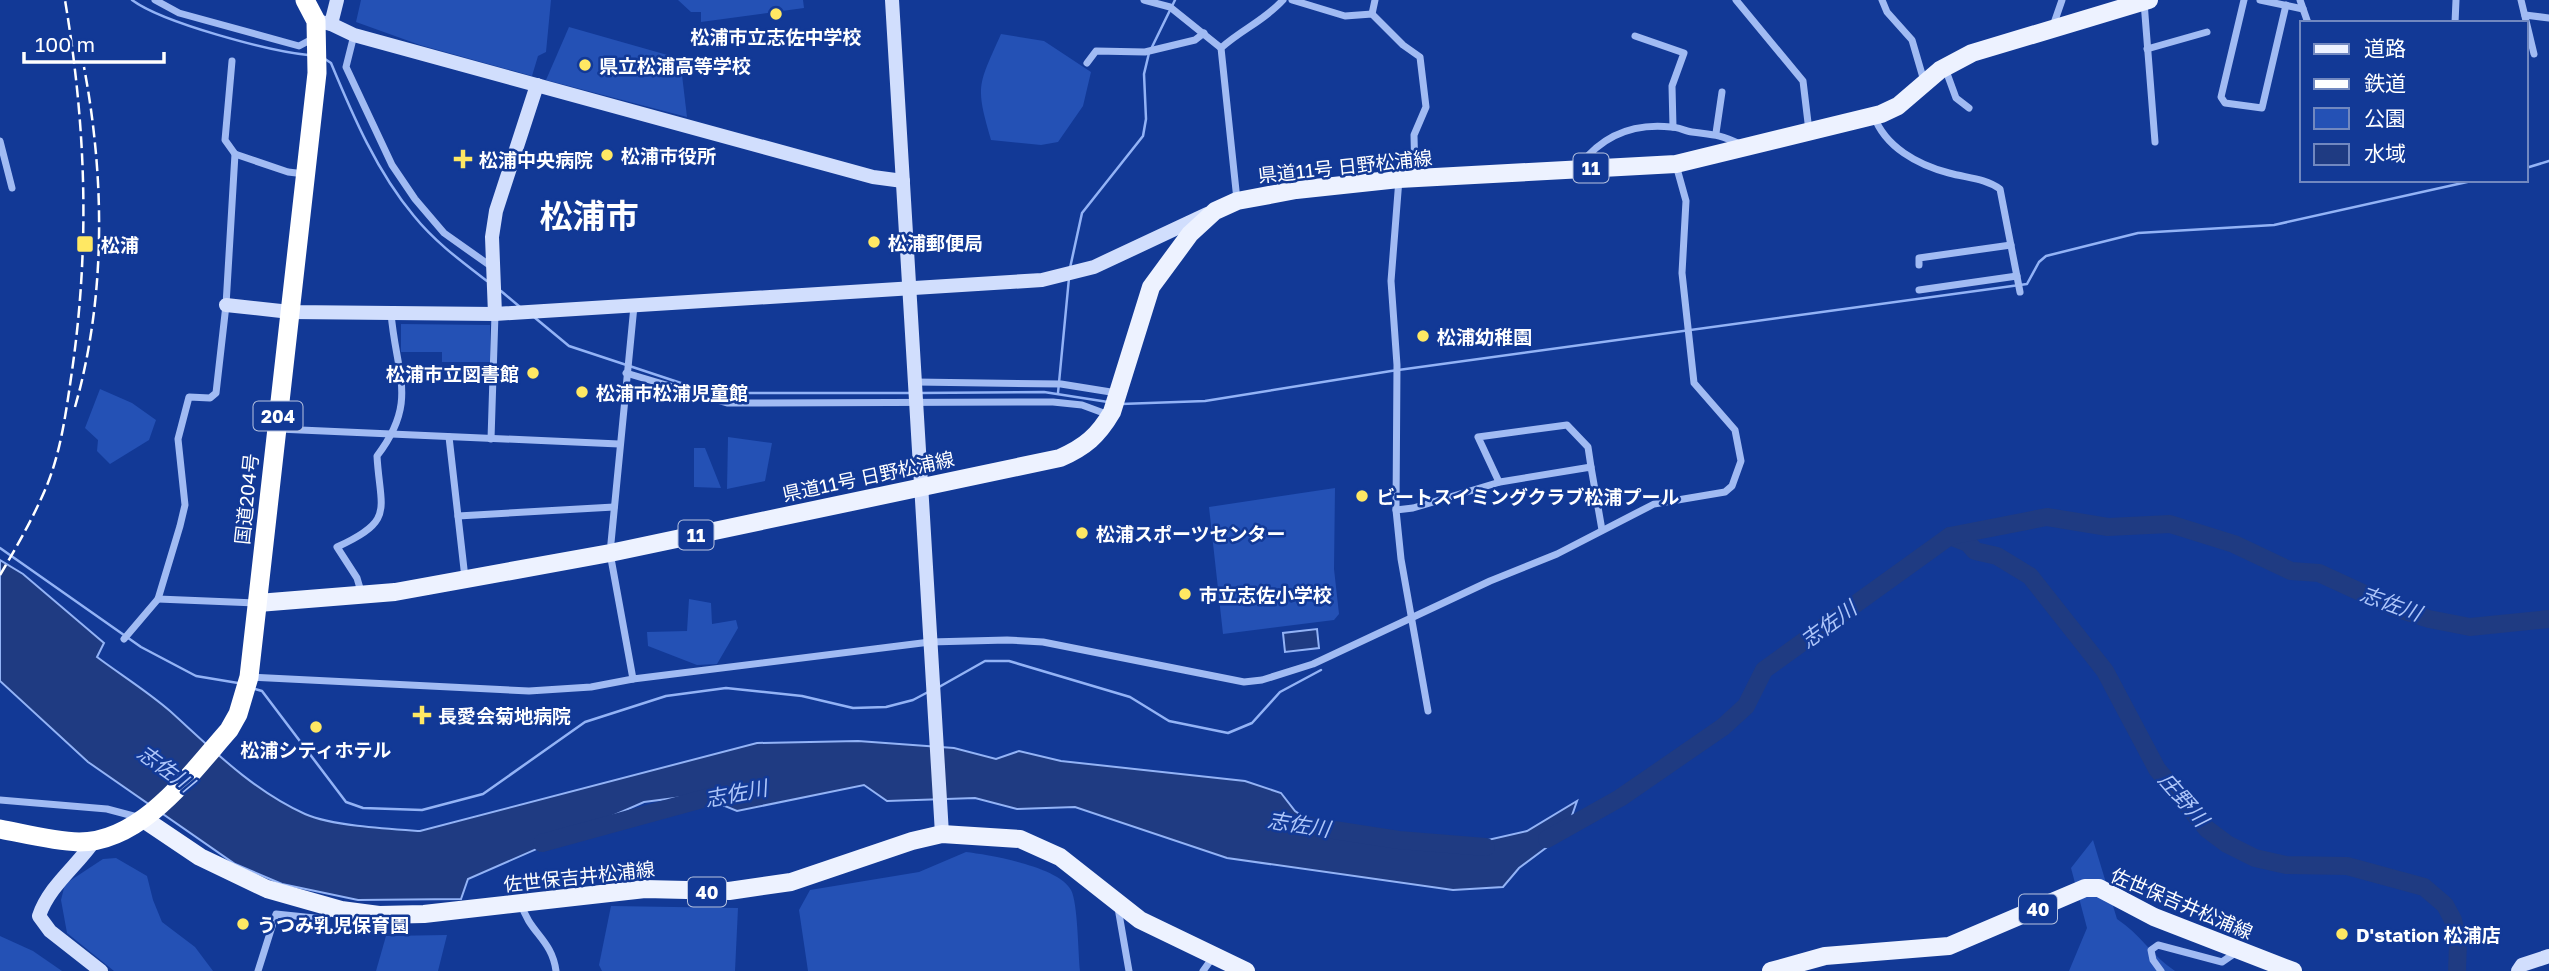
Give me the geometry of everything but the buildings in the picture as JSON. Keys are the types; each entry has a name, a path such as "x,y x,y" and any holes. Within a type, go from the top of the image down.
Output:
{"highway":[{"path":"305,0 321,31"},
{"name":"国道204号","path":"0,829 51,838 94,841 121,833 149,816 212,749 238,714 249,677 258,603 321,31"}],"main road":[{"name":"県道11号 日野松浦線","path":"258,603 362,596 610,553 1060,458 1085,447 1101,431 1111,414 1152,287 1190,234 1215,211 1237,201 1296,190 1407,178 1676,164 1874,116 1898,106 1924,82 1972,53 2146,1"},
{"name":"佐世保吉井松浦線","path":"149,816 235,876 267,889 334,908 379,915 521,904 645,889 669,888 702,893 791,882 912,841 941,826 1020,839 1040,846 1060,857 1117,904 1209,964 1246,971"},
{"name":"佐世保吉井松浦線","path":"1771,971 1825,956 1949,946 2085,888 2098,888 2154,917 2293,971"}],"street":[{"path":"155,0 179,13 299,46 321,31 337,0"},
{"path":"892,0 941,826"},
{"path":"1144,0 1170,7 1221,48 1237,201"},
{"path":"1221,48 1240,30 1268,17 1283,0"},
{"path":"1292,0 1345,16 1372,13"},
{"path":"1372,13 1375,0"},
{"path":"1736,0 1803,81 1809,132"},
{"path":"1882,0 1887,12 1912,40 1924,82"},
{"path":"2052,27 2062,0"},
{"path":"2244,0 2221,97 2225,103 2262,108 2286,5"},
{"path":"2260,0 2303,9"},
{"path":"2300,0 2307,21"},
{"path":"2455,21 2456,0"},
{"path":"2521,0 2526,21"},
{"path":"2146,1 2155,142"},
{"path":"1372,13 1403,45 1420,57 1426,107 1415,135 1391,281 1397,365 1396,510 1428,711"},
{"path":"2525,15 2549,18"},
{"path":"2528,28 2534,54"},
{"path":"321,31 354,35 873,177 903,181"},
{"path":"2147,49 2207,32"},
{"path":"1087,63 1096,51 1154,51 1195,40 1204,33"},
{"path":"354,35 346,67 392,165 444,233 493,268"},
{"path":"1635,36 1684,53 1672,86 1673,127"},
{"path":"232,61 225,140 235,154 288,172 306,174"},
{"path":"1945,68 1956,98 1969,108"},
{"path":"491,439 495,314 492,237 496,211 537,85"},
{"path":"1716,133 1722,92"},
{"path":"1874,116 1880,132 1899,151 1945,172 1988,181 2000,189 2020,292"},
{"path":"1578,169 1594,146 1630,127 1673,127 1691,132 1716,133 1746,147"},
{"path":"0,141 12,188"},
{"path":"124,639 158,599 185,505 178,456 182,423 189,397 210,398 216,393 226,305 235,154"},
{"path":"249,677 529,691 591,687 633,679 930,642 1042,642 1244,682 1262,680 1313,664 1412,617 1557,554 1654,504 1725,492 1732,486 1741,461 1735,430 1693,383 1682,272 1686,201 1676,164"},
{"path":"226,305 290,312 495,314 1042,280 1094,267 1215,211"},
{"path":"1919,265 1919,258 2011,245"},
{"path":"1919,290 2018,278"},
{"path":"633,679 610,553 634,306"},
{"path":"362,596 357,578 337,547 356,539 380,518 383,507 377,456 394,434 403,394 391,312"},
{"path":"626,376 727,402 1058,384 1118,393"},
{"path":"917,392 1066,402 1111,414"},
{"path":"1499,482 1478,437 1567,425 1588,447 1602,530"},
{"path":"277,429 619,444"},
{"path":"449,436 465,578"},
{"path":"1396,510 1413,508 1499,482 1591,467"},
{"path":"458,516 614,508"},
{"path":"158,599 258,603"},
{"path":"0,800 107,808 149,816"},
{"path":"94,841 55,888 40,916 50,931 101,971"},
{"path":"521,904 526,922 549,944 555,971"},
{"path":"1117,904 1129,971"},
{"path":"258,971 276,914 324,919 334,908"},
{"path":"2161,971 2152,960 2151,950 2158,945 2222,962 2238,951"},
{"path":"2518,971 2522,965 2546,955"}],"green space":[{"path":"361,0 551,0 546,52 538,56 532,76 420,45 356,22"},
{"path":"678,0 803,0 804,8 701,22 701,12 691,12"},
{"path":"569,27 671,56 682,75 687,117 546,80"},
{"path":"1001,34 1044,41 1091,72 1083,106 1058,142 1041,145 991,140 981,86"},
{"path":"401,324 490,325 490,362 442,362 442,352 401,352"},
{"path":"100,389 132,403 156,420 149,440 110,464 97,451 98,440 85,428"},
{"path":"728,437 772,443 765,481 727,489"},
{"path":"694,448 705,448 721,488 694,487"},
{"path":"1335,488 1334,569 1339,614 1334,620 1223,634 1209,507"},
{"path":"689,599 711,603 712,624 736,620 738,628 717,664 697,665 648,646 647,632 687,631"},
{"path":"2093,840 2117,919 2175,971 2069,971 2087,928 2071,868"},
{"path":"966,852 1023,864 1064,882 1071,890 1075,906 1080,971 808,971 799,910 810,890 919,872"},
{"path":"116,858 147,876 162,922 195,947 213,971 114,971 67,933 61,900 65,884 103,859"},
{"path":"611,906 738,908 735,971 602,971 599,965"},
{"path":"447,935 438,971 376,971 386,936"},
{"path":"0,936 33,951 62,971 0,971"}],"water":[{"path":"0,560 23,574 104,643 97,657 161,704 250,781 305,814 345,824 420,831 757,743 858,741 954,748 996,759 1019,751 1061,761 1245,781 1281,793 1295,811 1330,835 1376,843 1453,848 1527,831 1577,801 1566,833 1519,868 1503,887 1453,890 1227,858 1075,807 1017,809 975,798 887,801 864,785 737,811 698,795 644,802 468,879 461,899 358,900 282,884 235,864 88,762 0,681"},
{"path":"1317,629 1319,648 1285,652 1283,633"}],"waterway":[{"path":"132,0 167,18 217,35 308,55"},
{"path":"1152,47 1175,0"},
{"path":"1070,268 1082,213 1143,136 1146,119 1144,74 1149,53"},
{"path":"325,59 331,63 367,143 401,199 431,234 487,281"},
{"path":"2528,167 2549,161"},
{"path":"1121,404 1205,401 1391,371 2027,284 2039,262 2046,256 2138,233 2274,225 2467,182"},
{"path":"1058,393 1069,278"},
{"path":"501,291 520,307"},
{"path":"534,317 569,346 690,386 742,393 909,393"},
{"path":"919,393 1044,392 1108,402"},
{"name":"志佐川","path":"1547,839 1620,798 1723,727 1746,706 1764,670 1950,536 2047,517 2108,527 2170,524 2234,544 2291,571 2319,573 2395,608 2429,619 2470,627 2549,619"},
{"name":"庄野川","path":"1950,536 1968,543 1975,551 1997,556 2030,576 2105,671 2157,769 2207,829 2227,844 2255,858 2286,865 2347,866 2424,887 2445,905 2453,920 2458,942 2457,971"},
{"path":"0,548 141,647 196,676 238,683"},
{"path":"939,687 985,661 1009,661 1130,697 1169,721 1228,733 1252,723 1280,692 1321,670"},
{"path":"255,689 262,691 346,802 363,808 422,810 483,794 585,722 666,696 726,688 802,696 853,708 886,707 913,700 930,691"},
{"name":"志佐川","path":"542,843 728,792"},
{"name":"志佐川","path":"1295,824 1399,840 1486,847"}],"railway":[{"path":"0,575 35,512 55,462 65,417 78,324 83,186 77,93 65,0"},
{"path":"75,407 92,324 99,238 96,152 84,67"}],"place":[{"name":"松浦市立志佐中学校","path":"776,14"},
{"name":"県立松浦高等学校","path":"585,65"},
{"name":"松浦市役所","path":"607,155"},
{"name":"松浦中央病院","path":"463,159"},
{"name":"松浦郵便局","path":"874,242"},
{"name":"松浦","path":"85,244"},
{"name":"松浦幼稚園","path":"1423,336"},
{"name":"松浦市立図書館","path":"533,373"},
{"name":"松浦市松浦児童館","path":"582,392"},
{"name":"ビートスイミングクラブ松浦プール","path":"1362,496"},
{"name":"松浦スポーツセンター","path":"1082,533"},
{"name":"市立志佐小学校","path":"1185,594"},
{"name":"長愛会菊地病院","path":"422,715"},
{"name":"松浦シティホテル","path":"316,727"},
{"name":"うつみ乳児保育園","path":"243,924"},
{"name":"D'station 松浦店","path":"2342,934"}],"district":[{"name":"松浦市","path":"589,215"}]}
